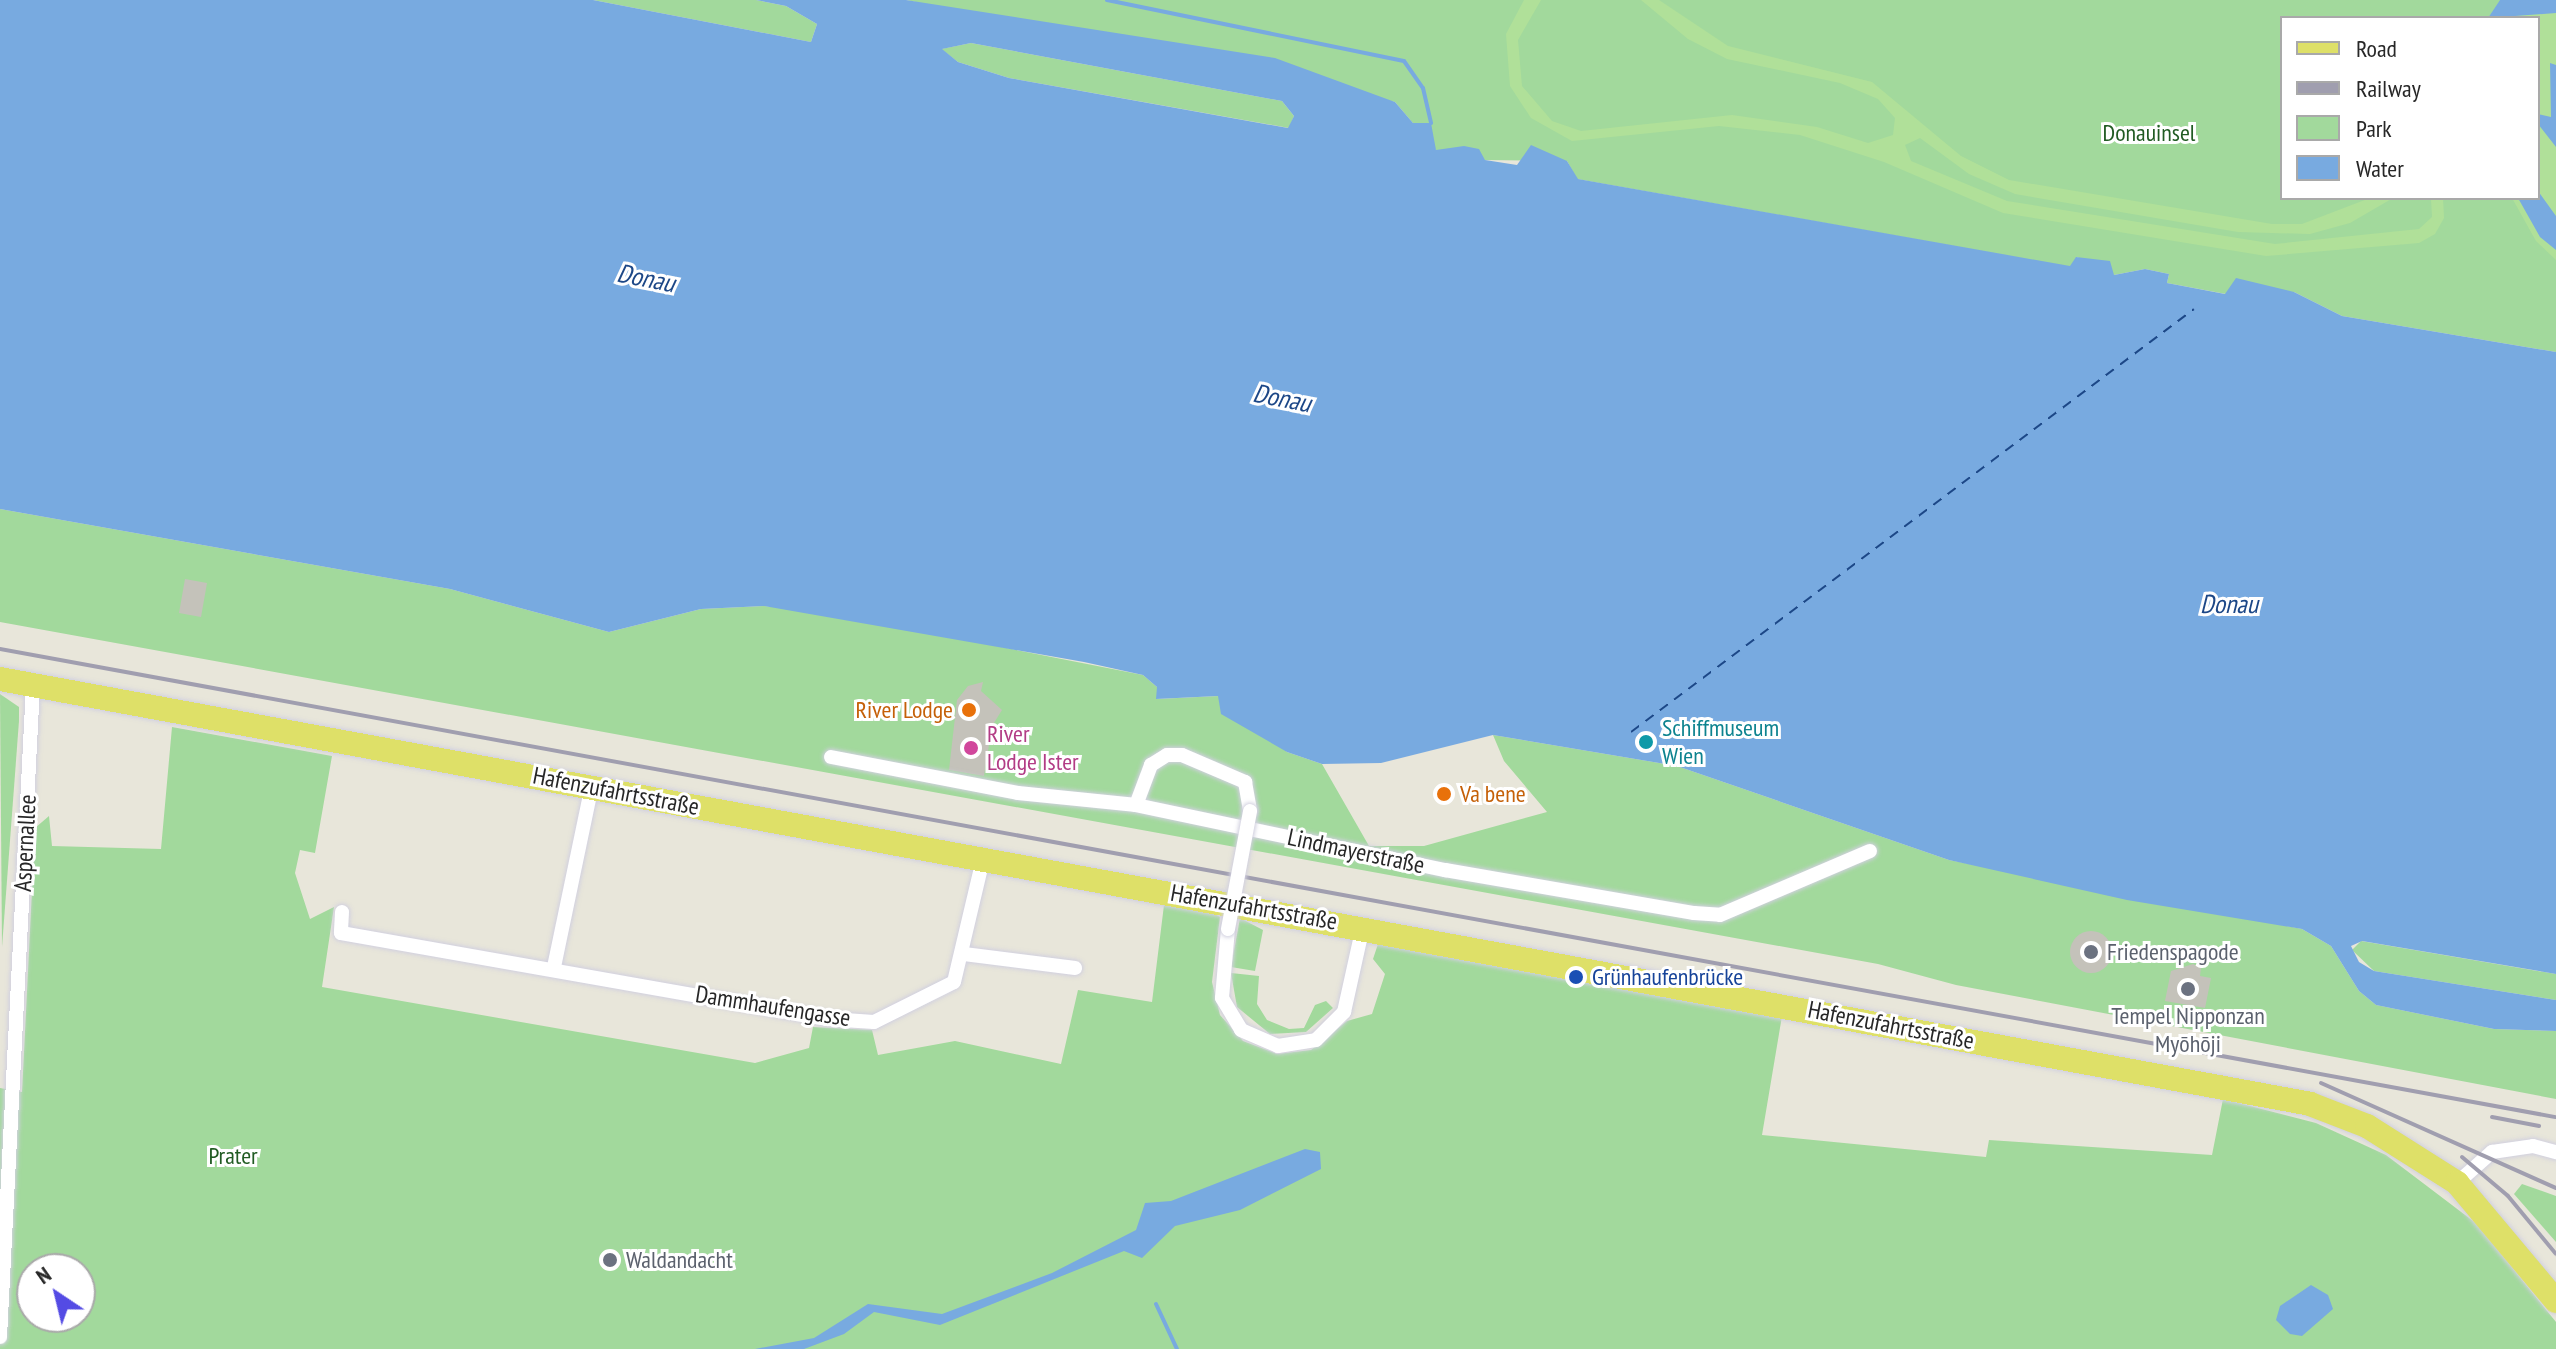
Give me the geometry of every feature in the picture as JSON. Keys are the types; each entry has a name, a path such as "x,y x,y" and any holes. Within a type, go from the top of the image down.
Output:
{"main road":[{"name":"Hafenzufahrtsstraße","path":"0,679 1363,926 2310,1104 2367,1126 2457,1183 2556,1301"}],"street":[{"name":"Aspernallee","path":"0,1337 33,685"},
{"path":"1136,805 1151,765 1167,755 1182,755 1245,782 1250,811 1228,929 1222,998 1241,1030 1278,1046 1316,1040 1344,1012 1363,926"},
{"name":"Lindmayerstraße","path":"831,757 1018,793 1136,805 1445,870 1720,915 1870,851"},
{"path":"554,967 592,785"},
{"name":"Dammhaufengasse","path":"342,912 341,933 554,967 829,1019 874,1022 929,1000 954,982 964,954 983,859"},
{"path":"964,954 1075,968"},
{"path":"2457,1183 2492,1152 2533,1146 2556,1152"}],"green space":[{"path":"593,0 756,0 786,6 817,24 811,42"},
{"name":"Donauinsel","path":"906,0 2556,0 2556,352 2342,316 2294,292 2226,294 2167,283 2169,274 2145,269 2114,275 2077,257 2071,267 1577,179 1567,161 1485,160 1436,150 1395,102"},
{"path":"1524,0 1541,0 1518,40 1522,86 1552,121 1581,131 1732,115 1817,127 1868,143 1893,135 1895,118 1878,99 1840,83 1727,59 1688,39 1641,0 1659,0 1728,46 1872,82 1961,156 2009,180 2272,224 2302,224 2365,200 2390,200 2350,223 2310,234 2238,232 2015,194 1969,174 1920,138 1905,145 1911,161 2007,201 2275,244 2419,229 2432,217 2431,200 2443,200 2444,218 2435,234 2419,243 2266,256 2003,213 1884,162 1800,135 1719,126 1572,141 1531,118 1510,86 1506,34"},
{"path":"2500,0 2556,0 2556,260 2536,241 2513,200 2540,200 2540,16 2489,16"},
{"path":"971,43 1282,101 1294,116 1289,128 1009,78 958,62 941,49"},
{"path":"0,509 450,589 609,632 701,609 764,606 824,612 1143,675 1157,687 1157,699 1219,696 1287,752 1322,764 1369,846 1424,846 1547,812 1504,761 1493,735 1677,766 1949,860 2302,929 2331,946 2359,991 2376,1005 2494,1029 2556,1031 2556,1099 1956,985 1878,964 0,622"},
{"path":"0,694 19,707 2,947"},
{"name":"Prater","path":"172,727 332,756 315,853 300,850 295,873 310,919 334,907 322,987 755,1063 809,1048 813,1027 872,1030 878,1055 955,1041 1061,1064 1078,990 1152,1002 1164,905 1213,913 1220,917 1212,982 1220,1015 1243,1041 1277,1054 1311,1050 1347,1021 1372,1014 1385,974 1373,959 1378,944 1782,1016 1762,1135 1986,1157 1989,1140 2212,1155 2223,1099 2316,1123 2386,1155 2477,1224 2556,1322 2556,1349 0,1349 0,1088 22,1092 35,828 49,816 52,846 161,849"},
{"path":"1240,918 1263,930 1255,971 1231,967"},
{"path":"2361,941 2556,974 2556,1000 2374,971 2352,950"},
{"path":"1231,973 1259,976 1257,1004 1267,1020 1289,1029 1304,1028 1315,1005 1326,1001 1333,1008 1306,1032 1270,1034 1237,1007"},
{"path":"2522,1184 2556,1196 2556,1242 2514,1194"}],"water":[{"name":"Donau","path":"0,0 593,0 811,42 817,24 786,6 756,0 906,0 1275,58 1395,102 1413,123 1431,123 1436,150 1464,146 1479,149 1485,160 1517,165 1531,145 1567,161 1578,179 2070,266 2076,257 2110,261 2114,275 2145,269 2169,274 2167,283 2225,294 2236,278 2294,292 2342,316 2556,352 2556,974 2362,941 2351,946 2359,962 2374,971 2556,1000 2556,1031 2494,1029 2376,1005 2359,991 2331,946 2302,929 2127,900 1949,860 1677,766 1493,735 1381,763 1322,764 1287,752 1221,714 1218,696 1156,699 1157,687 1143,675 1084,662 764,606 701,609 609,632 450,589 0,509","holes":["971,43 1282,101 1294,116 1288,128 1009,78 958,62 942,49"]},
{"path":"2500,0 2556,0 2556,13 2489,16"},
{"path":"2550,63 2556,65 2556,147 2540,127 2540,114 2551,117"},
{"path":"2540,194 2556,216 2556,250 2540,237 2519,200 2540,200"},
{"path":"1305,1149 1320,1152 1321,1169 1240,1210 1175,1226 1142,1258 1124,1251 940,1325 874,1312 844,1334 804,1349 755,1349 814,1338 868,1304 942,1314 1052,1273 1136,1230 1145,1203 1171,1201"},
{"path":"2311,1285 2328,1295 2333,1309 2302,1336 2290,1334 2276,1320 2280,1306"}],"building":[{"path":"185,579 207,583 201,617 179,613"},
{"name":"River Lodge Ister","path":"983,682 981,691 1002,710 992,726 984,776 949,770 957,700 968,686"},
{"name":"Friedenspagode","path":"2091,931 2106,937 2112,952 2106,967 2091,973 2076,967 2070,952 2076,937"},
{"name":"Tempel Nipponzan Myōhōji","path":"2193,964 2201,968 2200,976 2211,978 2205,1008 2165,1001 2171,971"}],"waterway":[{"path":"1107,0 1404,61 1423,88 1431,123"},
{"path":"1156,1304 1177,1349"}],"ferry route":[{"path":"1631,732 2194,309"}],"railway":[{"path":"0,649 2556,1117"},
{"path":"2321,1083 2556,1188"},
{"path":"2492,1117 2539,1126"},
{"path":"2462,1157 2508,1196 2556,1254"}],"place":[{"name":"River Lodge","path":"969,710"},
{"name":"Schiffmuseum Wien","path":"1646,742"},
{"name":"River Lodge Ister","path":"971,748"},
{"name":"Va bene","path":"1444,794"},
{"name":"Friedenspagode","path":"2091,952"},
{"name":"Grünhaufenbrücke","path":"1576,977"},
{"name":"Tempel Nipponzan Myōhōji","path":"2188,989"},
{"name":"Waldandacht","path":"610,1260"}]}
